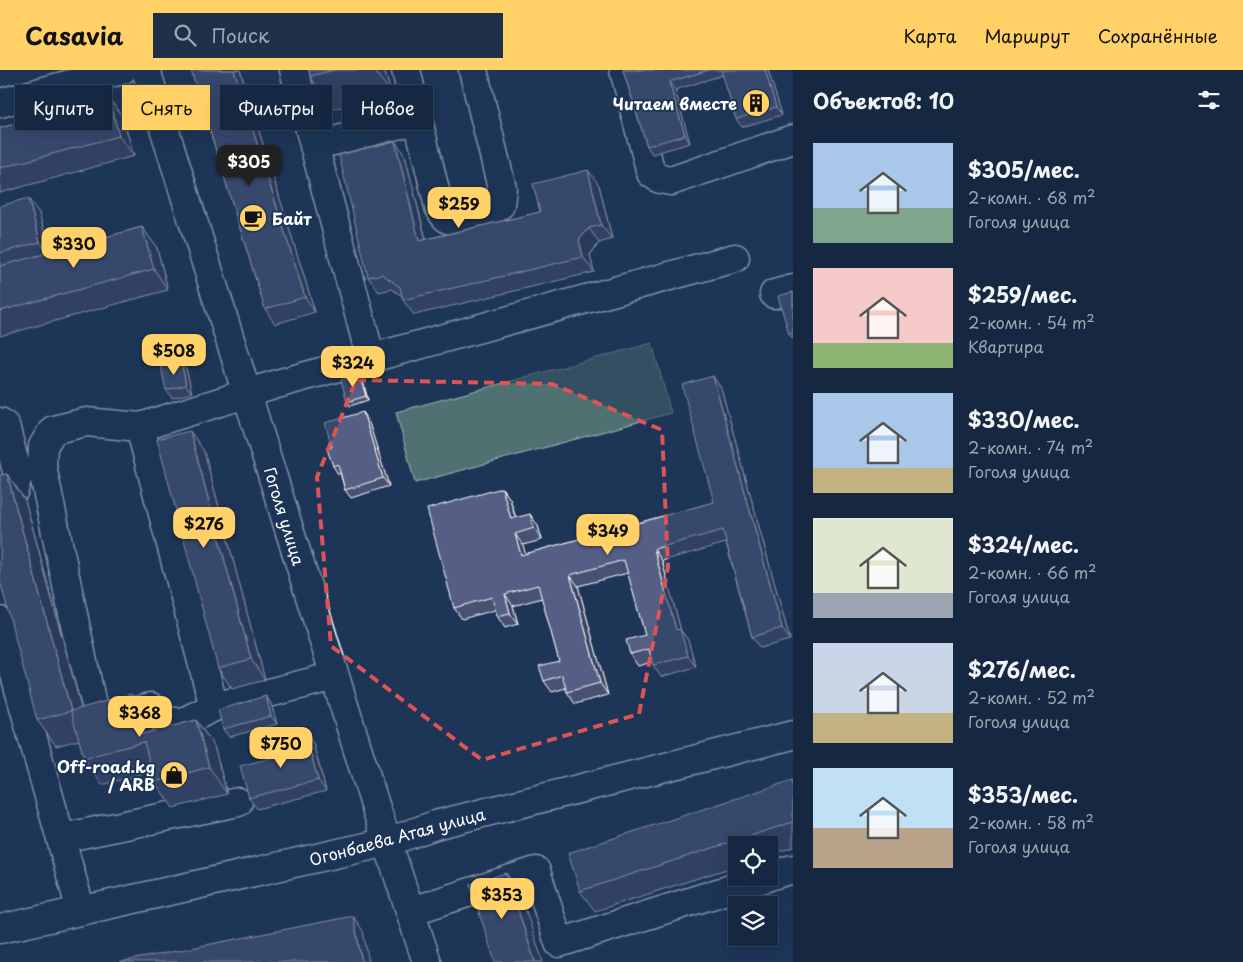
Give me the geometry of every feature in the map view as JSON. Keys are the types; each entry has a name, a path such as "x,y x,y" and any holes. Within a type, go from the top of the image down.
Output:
{"street":[{"path":"0,103 122,70"},
{"name":"Гоголя улица","path":"146,70 335,676 427,962"},
{"path":"294,70 371,359"},
{"path":"406,70 409,85"},
{"path":"419,130 439,207 446,218 458,222 490,214 500,205 502,188 473,70"},
{"path":"624,70 651,173 660,178 671,181 793,139"},
{"path":"314,146 377,130"},
{"path":"335,676 214,707 183,722 168,722 152,707 112,717 100,716 92,705 42,466 43,446 53,430 86,422 140,427 247,393 735,258"},
{"path":"0,422 5,426 18,475 14,490 0,498"},
{"path":"140,427 214,707"},
{"path":"0,621 81,911"},
{"name":"Огонбаева Атая улица","path":"0,929 388,842 435,825 793,735"},
{"path":"62,838 238,802"},
{"path":"778,873 793,869"},
{"path":"411,911 536,871 559,943 740,886"}],"highlighted area":[{"path":"356,380 552,384 662,430 668,567 639,714 482,760 331,646 317,477"}],"green space":[{"path":"652,343 671,413 415,483 396,412"}],"building":[{"path":"191,70 234,70 239,85 220,85 220,130 253,130 305,297 265,309 210,130 210,85 196,85"},
{"path":"309,70 334,70 310,76"},
{"path":"623,70 709,70 669,82 685,135 647,146"},
{"path":"721,70 765,70 776,107 736,119"},
{"path":"112,109 119,136 0,168 0,128 15,124 15,130 112,130"},
{"path":"395,141 419,241 540,212 533,184 588,170 601,225 589,228 579,240 583,257 403,300 400,287 382,274 368,277 339,155"},
{"path":"28,198 40,242 0,253 0,206"},
{"path":"142,227 154,269 0,311 0,266"},
{"path":"793,292 793,333 789,334 778,296"},
{"path":"181,361 186,385 166,390 161,366"},
{"path":"359,374 366,396 347,402 341,380"},
{"path":"713,376 782,628 752,637 723,530 654,549 676,630 680,629 688,656 653,665 649,649 630,654 626,640 645,635 624,560 570,575 600,683 567,692 562,675 544,681 539,666 559,661 538,585 505,594 510,613 497,616 492,597 454,608 427,509 502,488 511,519 530,514 534,528 515,534 521,555 714,502 682,385"},
{"path":"363,412 383,478 345,490 338,464 333,466 327,449 332,447 325,423"},
{"path":"190,431 251,659 218,668 157,439"},
{"path":"7,474 71,711 37,720 0,581 0,475"},
{"path":"131,694 142,734 196,720 209,767 155,782 144,742 84,758 71,711"},
{"path":"266,696 271,716 223,729 218,710"},
{"path":"305,732 318,780 249,798 240,766 289,753 285,737"},
{"path":"793,780 793,822 750,836 728,836 728,843 580,891 568,853"},
{"path":"506,873 535,962 495,962 470,884"},
{"path":"353,916 362,962 120,962"}],"place":[{"name":"Читаем вместе","path":"756,103"},
{"name":"Байт","path":"253,218"},
{"name":"Off-road.kg / ARB","path":"174,775"}]}
